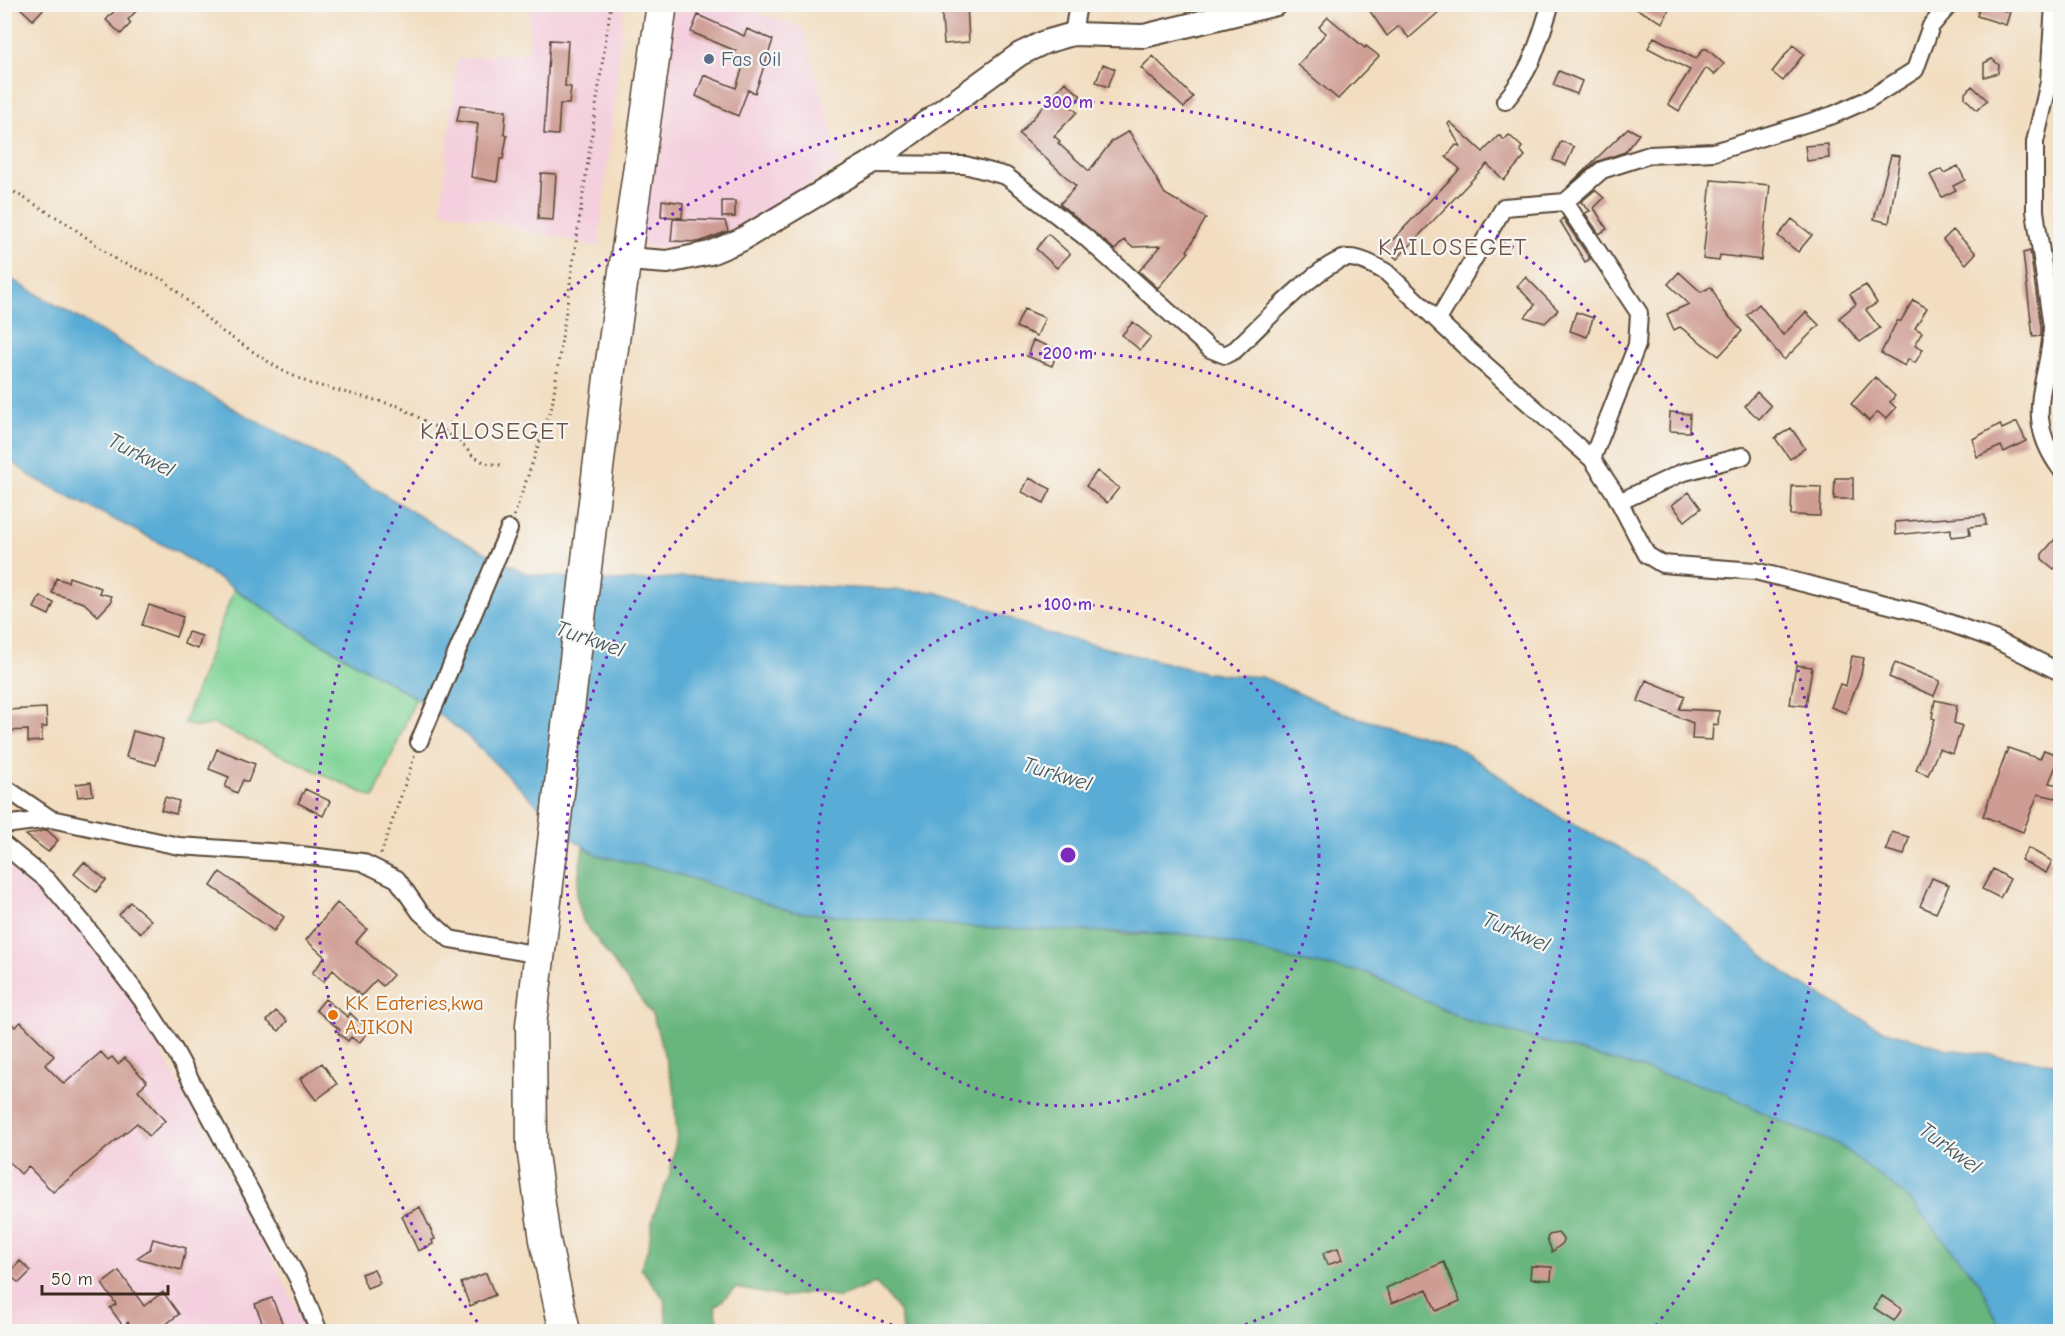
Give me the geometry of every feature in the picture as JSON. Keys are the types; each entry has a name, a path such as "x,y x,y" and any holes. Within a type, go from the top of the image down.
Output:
{"highway":[{"path":"565,1332 545,1240 532,1147 531,1025 610,369 662,4"}],"street":[{"path":"1073,34 1078,4"},
{"path":"627,259 667,262 710,253 741,240 784,217 869,164 1020,54 1045,42 1073,34 1144,36 1276,4"},
{"path":"1505,101 1524,79 1536,51 1551,4"},
{"path":"1438,320 1504,207 1565,202 1602,170 1649,155 1714,152 1833,115 1869,99 1901,81 1915,69 1931,26 1950,4"},
{"path":"2055,4 2049,82 2035,142 2035,211 2052,327 2052,344 2039,399 2039,423 2052,456 2061,468"},
{"path":"869,164 965,165 1006,176 1084,236 1210,349 1225,355 1235,350 1335,262 1349,258 1386,272 1592,459 1620,502 1647,555 1662,564 1755,571 1921,613 1994,639 2061,672"},
{"path":"1565,202 1639,313 1637,345 1592,459"},
{"path":"1620,502 1681,473 1743,456"},
{"path":"419,742 509,529"},
{"path":"4,788 51,819"},
{"path":"4,825 51,819 179,846 362,861 397,879 420,912 450,939 539,955"},
{"path":"4,844 47,880 83,923 141,1000 175,1051 298,1279 319,1332"}],"path":[{"path":"509,529 532,469 552,406 611,4"},
{"path":"4,186 68,224 118,261 164,280 220,330 281,370 309,383 398,406 458,439 472,455 484,463 501,465"},
{"path":"376,869 419,742"}],"shaded area":[{"path":"530,5 624,5 599,247 441,210 457,59 528,52"},
{"path":"668,5 733,5 803,27 841,164 711,247 634,247"},
{"path":"5,867 13,867 57,903 121,982 198,1116 309,1331 5,1332"}],"green space":[{"path":"234,589 290,625 416,698 374,798 214,724 196,727 184,723"},
{"path":"583,846 597,855 666,870 1122,934 1199,935 1293,960 1368,973 1463,1019 1721,1091 1775,1119 1839,1145 1907,1197 1979,1282 2002,1331 903,1332 899,1311 876,1283 839,1298 813,1292 783,1297 736,1288 715,1307 720,1331 668,1331 664,1299 641,1268 649,1245 653,1217 670,1174 677,1135 674,1088 653,1016 583,921 576,895"}],"water":[{"name":"Turkwel","path":"4,275 234,409 327,459 437,527 527,574 597,581 694,576 789,585 934,592 981,606 1042,632 1207,673 1262,677 1348,715 1452,744 1560,817 1625,851 1673,882 1794,980 1880,1029 1948,1049 2060,1064 2060,1331 2002,1331 1979,1282 1907,1197 1839,1145 1775,1119 1721,1091 1463,1019 1368,973 1293,960 1199,935 990,928 793,912 666,870 597,855 571,838 464,733 416,698 290,625 179,553 32,477 5,456"}],"building":[{"path":"16,4 48,4 33,20"},
{"path":"121,4 128,4 136,11 128,20 131,23 121,34 106,20"},
{"path":"941,4 967,4 969,42 944,44"},
{"path":"1365,4 1448,4 1409,38 1399,26 1387,36"},
{"path":"1627,4 1671,4 1663,23"},
{"path":"1980,4 2010,12 2006,25 1977,16"},
{"path":"698,15 744,36 747,29 773,40 755,93 748,90 738,116 696,96 704,75 736,88 744,63 733,58 736,51 691,32"},
{"path":"1328,17 1365,48 1366,46 1379,56 1338,99 1298,65 1326,33 1319,27"},
{"path":"1654,37 1696,59 1703,49 1707,49 1724,64 1714,75 1706,68 1679,111 1668,104 1690,70 1648,48"},
{"path":"550,40 568,41 565,86 571,87 569,104 560,104 558,135 544,134"},
{"path":"1793,45 1804,54 1783,81 1772,72"},
{"path":"1153,56 1193,97 1184,108 1141,68"},
{"path":"1992,59 1999,65 1998,73 1984,77 1984,63"},
{"path":"1103,64 1115,69 1108,87 1096,82"},
{"path":"1559,71 1582,81 1577,94 1553,85"},
{"path":"1065,82 1081,96 1071,107 1077,112 1054,136 1060,141 1058,143 1089,171 1112,141 1129,131 1165,194 1206,218 1187,251 1189,252 1158,288 1139,271 1161,246 1132,247 1124,240 1115,250 1060,204 1076,186 1019,134"},
{"path":"1972,86 1987,100 1977,110 1965,98 1965,93"},
{"path":"460,105 506,111 504,134 507,136 503,159 500,159 497,182 471,177 478,124 457,121"},
{"path":"1450,122 1483,152 1499,135 1504,140 1509,135 1522,147 1520,150 1525,156 1504,180 1487,164 1397,259 1385,248 1460,169 1446,157 1456,145 1460,146 1448,124"},
{"path":"1628,128 1639,134 1625,152 1596,162 1567,187"},
{"path":"1561,141 1574,147 1566,165 1553,160"},
{"path":"1828,144 1829,158 1807,161 1805,146"},
{"path":"1891,155 1900,156 1889,223 1874,219"},
{"path":"1958,166 1965,180 1953,186 1956,190 1942,197 1930,175 1941,169 1944,173"},
{"path":"541,173 556,174 553,220 538,219"},
{"path":"1711,180 1770,185 1761,260 1720,255 1719,261 1703,259"},
{"path":"1595,190 1604,198 1594,208 1607,229 1599,234 1585,213 1590,211 1581,202"},
{"path":"662,200 683,203 682,218 661,216"},
{"path":"722,201 735,201 735,217 722,217"},
{"path":"1563,218 1590,259 1585,262 1560,221"},
{"path":"673,219 725,221 728,231 699,242 671,241"},
{"path":"1792,219 1812,235 1798,252 1778,236"},
{"path":"1953,230 1976,253 1966,264 1943,240"},
{"path":"1048,234 1070,254 1057,268 1036,249"},
{"path":"2030,251 2041,327 2041,336 2033,337 2023,253"},
{"path":"1679,272 1701,292 1711,287 1723,310 1742,331 1719,356 1680,327 1674,330 1667,314 1689,304 1668,284"},
{"path":"1526,277 1558,310 1545,323 1525,317 1535,305 1517,286"},
{"path":"1866,285 1877,303 1866,310 1880,328 1860,342 1839,318 1856,304 1850,294"},
{"path":"1913,300 1927,308 1915,328 1922,332 1915,345 1923,349 1915,363 1908,359 1905,366 1881,353 1897,321 1901,321"},
{"path":"1759,304 1783,335 1806,312 1819,325 1784,360 1747,315"},
{"path":"1024,309 1045,318 1037,336 1016,327"},
{"path":"1576,312 1593,318 1587,337 1570,331"},
{"path":"1133,322 1151,337 1140,350 1122,335"},
{"path":"1033,340 1058,350 1052,366 1027,356"},
{"path":"1875,377 1895,396 1890,402 1896,408 1886,419 1878,412 1869,421 1851,404"},
{"path":"1757,392 1771,406 1759,419 1745,406"},
{"path":"1670,412 1690,414 1689,432 1669,431"},
{"path":"2017,422 2026,441 2004,452 2001,446 1977,457 1973,439 2000,424 2002,429"},
{"path":"1791,428 1805,448 1790,459 1775,438"},
{"path":"1097,471 1119,488 1107,503 1086,486"},
{"path":"1029,478 1051,489 1044,503 1022,492"},
{"path":"1835,478 1853,478 1853,499 1834,499"},
{"path":"1792,486 1821,487 1820,516 1791,515"},
{"path":"1689,492 1701,508 1685,521 1672,505"},
{"path":"1985,515 1986,525 1969,527 1970,535 1951,537 1951,529 1896,535 1895,522"},
{"path":"2061,532 2061,561 2054,569 2042,559 2042,554"},
{"path":"69,577 101,588 99,593 111,596 111,602 98,616 84,603 52,593 56,578 68,582"},
{"path":"40,596 54,603 49,615 34,608"},
{"path":"149,605 183,617 176,637 142,625"},
{"path":"188,632 202,636 198,649 184,644"},
{"path":"1852,656 1864,658 1861,674 1846,713 1831,707 1840,684 1846,686"},
{"path":"1895,663 1940,681 1934,696 1889,677"},
{"path":"1796,665 1812,667 1806,706 1790,704"},
{"path":"1646,680 1685,696 1679,709 1719,711 1718,725 1713,724 1712,740 1692,739 1693,723 1638,701"},
{"path":"1935,700 1957,705 1954,723 1962,726 1953,754 1939,749 1928,775 1916,770 1935,719 1932,718"},
{"path":"46,708 47,727 42,727 42,741 28,742 28,730 7,731 6,710"},
{"path":"133,731 163,739 156,765 126,757"},
{"path":"2008,748 2040,759 2044,750 2060,756 2049,783 2059,785 2056,798 2038,794 2023,832 1983,816"},
{"path":"217,749 255,764 248,782 243,780 237,793 225,787 229,777 209,769"},
{"path":"91,782 93,795 78,797 76,784"},
{"path":"305,789 330,801 323,816 298,803"},
{"path":"165,797 179,801 176,814 161,810"},
{"path":"47,830 58,840 48,852 26,835"},
{"path":"1892,832 1909,837 1904,855 1886,850"},
{"path":"2028,848 2052,861 2046,873 2021,860"},
{"path":"84,862 106,880 96,892 74,874"},
{"path":"1993,869 2010,879 2000,898 1982,889"},
{"path":"220,872 284,917 274,931 211,886"},
{"path":"1932,878 1949,885 1936,913 1920,906"},
{"path":"130,902 151,920 141,933 119,915"},
{"path":"337,903 367,929 356,942 393,975 383,986 376,980 361,996 333,970 323,982 312,973 325,957 306,940"},
{"path":"325,999 348,1017 350,1013 369,1031 359,1043 351,1037 348,1041 338,1033 340,1030 316,1010"},
{"path":"276,1011 287,1021 279,1031 267,1021"},
{"path":"4,1016 15,1027 21,1022 54,1056 45,1065 64,1084 101,1052 108,1060 112,1057 118,1064 125,1058 147,1082 138,1090 165,1121 149,1136 137,1123 53,1192 28,1166 21,1174 4,1157"},
{"path":"322,1063 337,1084 316,1100 300,1079"},
{"path":"420,1207 435,1239 432,1240 433,1244 418,1251 402,1216"},
{"path":"1558,1233 1563,1243 1552,1252 1547,1238 1549,1235"},
{"path":"153,1239 186,1248 181,1270 137,1258 150,1249"},
{"path":"1338,1248 1342,1260 1327,1265 1323,1253"},
{"path":"20,1261 31,1271 19,1283 8,1274"},
{"path":"1444,1262 1460,1301 1436,1311 1427,1289 1392,1303 1386,1288"},
{"path":"1531,1266 1552,1267 1551,1280 1530,1279"},
{"path":"374,1269 380,1283 367,1288 361,1274"},
{"path":"119,1271 144,1306 163,1292 179,1314 156,1332 135,1332 128,1322 123,1326 110,1308 116,1304 102,1284"},
{"path":"486,1273 495,1295 470,1306 461,1283"},
{"path":"1882,1296 1902,1309 1894,1321 1874,1308"},
{"path":"272,1298 286,1332 266,1332 255,1304"}],"place":[{"name":"Fas Oil","path":"709,59"},
{"name":"KK Eateries,kwa AJIKON","path":"333,1015"}],"district":[{"name":"KAILOSEGET","path":"1453,247"},
{"name":"KAILOSEGET","path":"495,431"}]}
